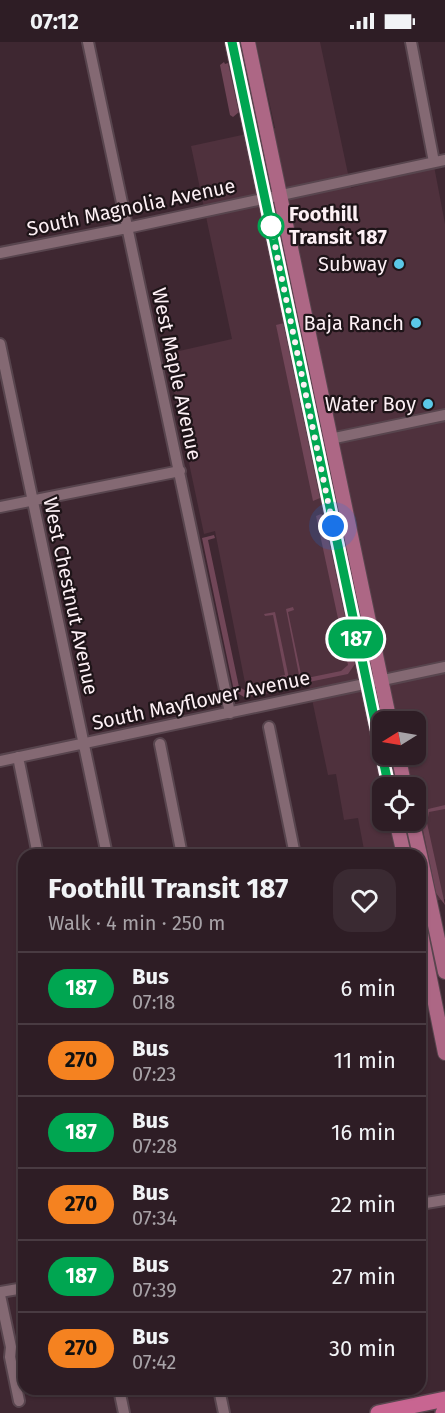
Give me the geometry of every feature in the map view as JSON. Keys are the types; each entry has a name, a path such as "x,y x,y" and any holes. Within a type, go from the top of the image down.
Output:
{"highway":[{"path":"378,1413 445,1399"}],"main road":[{"path":"232,42 387,777"},
{"path":"248,42 388,711"},
{"path":"305,390 314,402 320,432 330,439"},
{"path":"324,480 331,487 341,526 349,530"},
{"path":"399,831 403,849"},
{"path":"415,831 419,849"},
{"path":"427,919 445,972"},
{"path":"426,960 445,1053"}],"street":[{"name":"West Maple Avenue","path":"88,42 230,713"},
{"path":"411,42 440,161"},
{"name":"South Magnolia Avenue","path":"0,252 127,228 440,161"},
{"name":"West Chestnut Avenue","path":"0,344 106,849"},
{"path":"330,439 445,414"},
{"path":"0,507 180,471"},
{"name":"South Mayflower Avenue","path":"0,761 445,667"},
{"path":"269,727 295,849"},
{"path":"160,744 182,849"},
{"path":"18,757 37,849"},
{"path":"426,1203 445,1200"},
{"path":"18,1290 0,1294 19,1401"},
{"path":"120,1395 124,1413"},
{"path":"220,1395 224,1413"}],"shaded area":[{"path":"256,42 320,42 351,188 434,166 445,224 445,899 426,903 426,849 364,849 358,818 344,820 336,774 328,775 309,685 248,698 215,531 204,534 166,354 232,339 191,146 275,128"},
{"path":"224,62 228,63 239,112 233,117 230,115 220,65"},
{"path":"284,323 320,498 313,501 276,325"},
{"path":"321,514 324,516 355,664 348,674 304,683 300,680 286,609 293,607 294,610 288,612 302,679 341,671 348,665 316,516"},
{"path":"214,535 215,538 208,540 239,687 248,692 281,685 280,676 285,675 273,615 265,616 264,614 275,612 290,683 286,688 244,697 234,691 202,538"},
{"path":"445,805 445,809 429,812 427,823 445,905 436,893 423,831 426,831 426,810"}],"bus line":[{"name":"187","path":"232,42 387,777"}],"place":[{"name":"Foothill Transit 187","path":"271,226"},
{"name":"Subway","path":"399,264"},
{"name":"Baja Ranch","path":"416,323"},
{"name":"Water Boy","path":"428,404"}],"route":[{"path":"271,226 333,526"}]}
